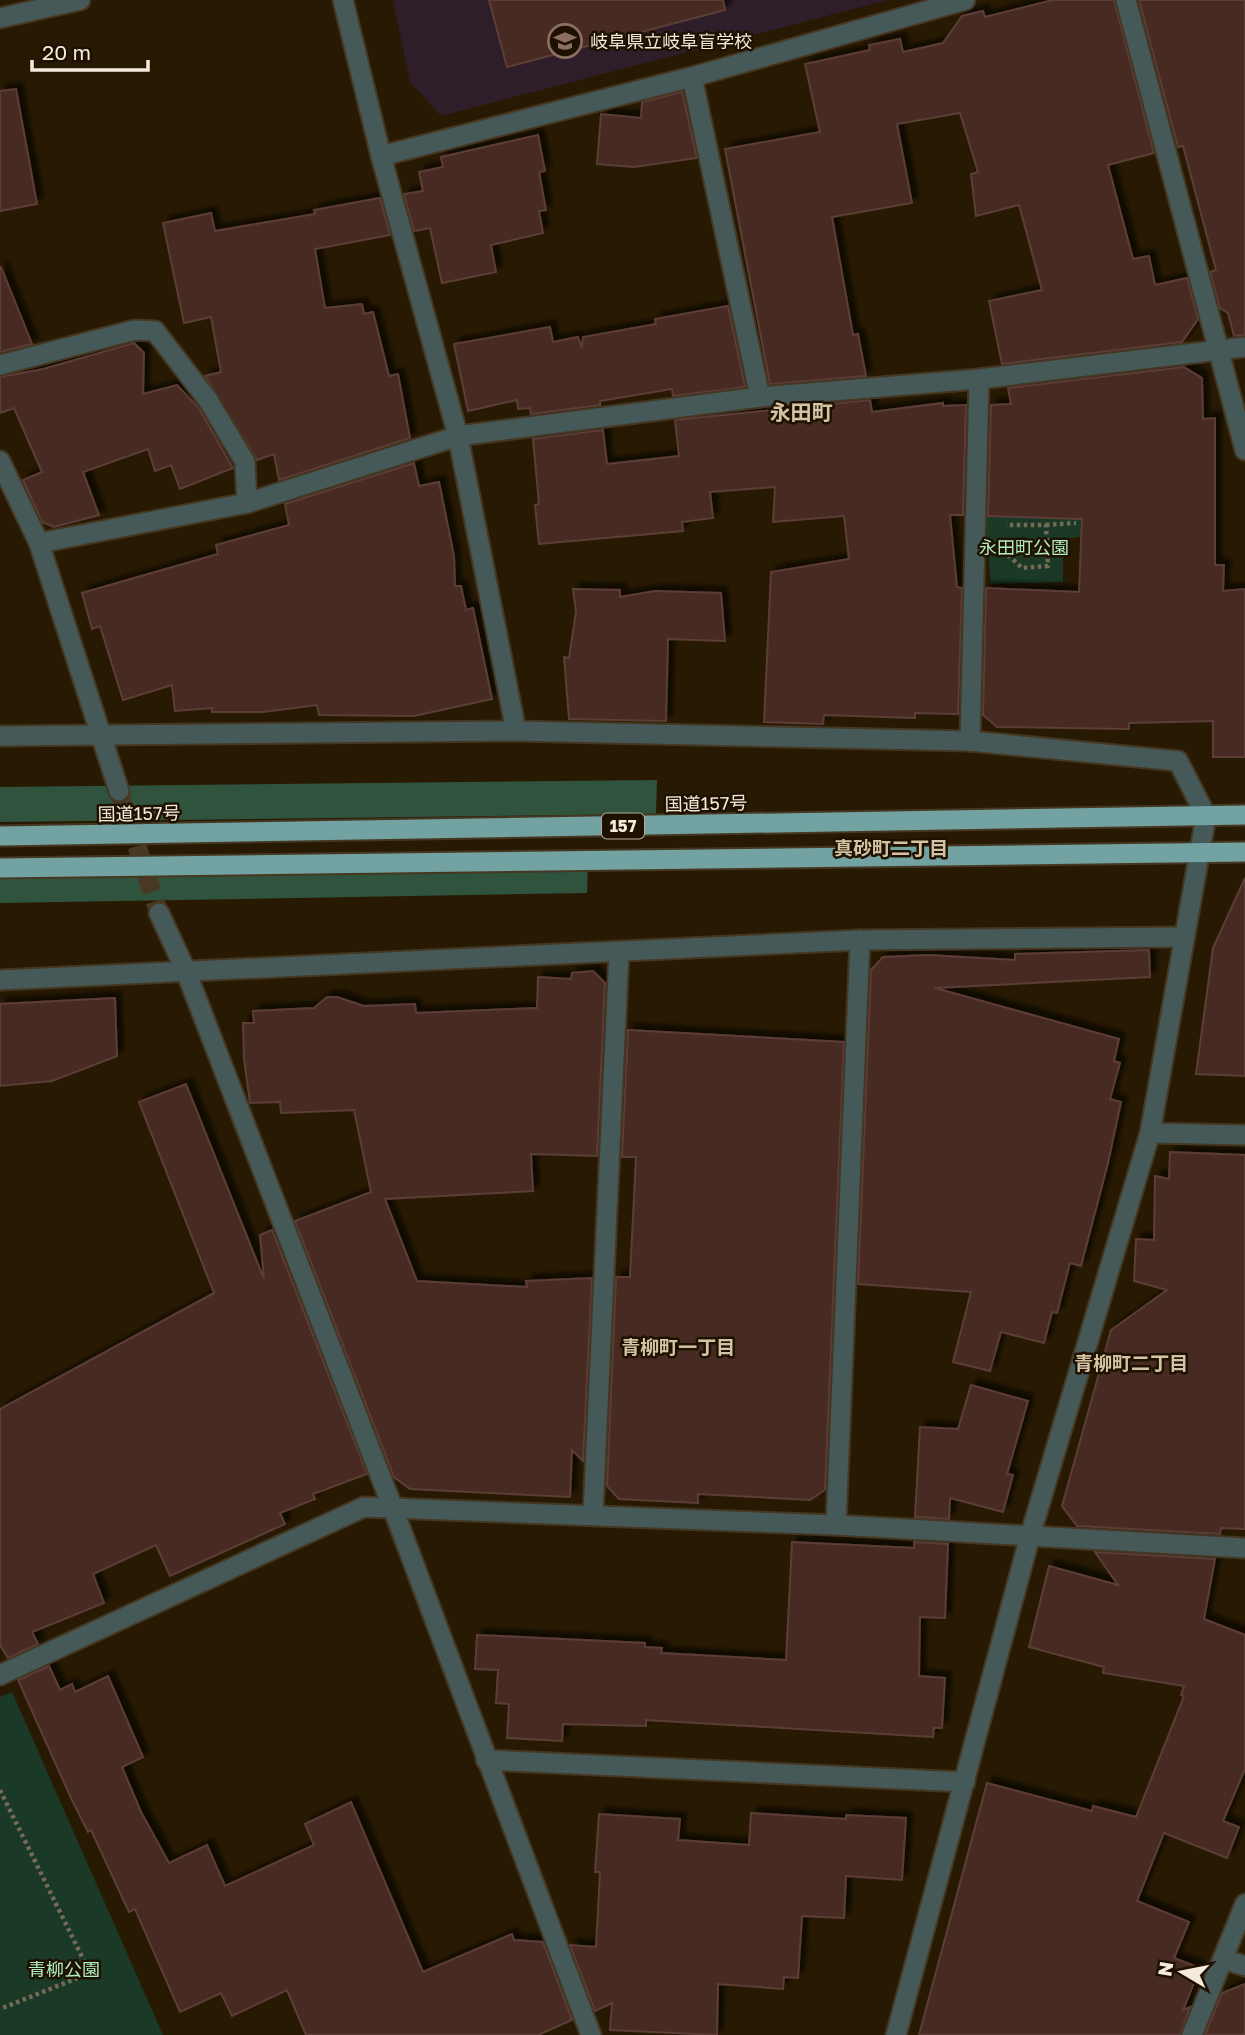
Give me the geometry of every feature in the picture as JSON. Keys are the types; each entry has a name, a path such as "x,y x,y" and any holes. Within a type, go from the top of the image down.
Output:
{"highway":[{"name":"国道157号","path":"0,836 1245,815"},
{"name":"157","path":"0,868 1245,852"}],"street":[{"path":"0,18 80,0"},
{"path":"343,0 381,156 458,436 516,731"},
{"path":"381,156 692,76 965,0"},
{"path":"1126,0 1245,450"},
{"path":"692,76 760,397"},
{"path":"0,365 135,330 155,331 208,400 246,462 247,503"},
{"path":"39,543 247,503 458,436 760,397 979,379 1245,347"},
{"path":"970,741 979,379"},
{"path":"0,461 39,543 118,791"},
{"path":"0,736 516,731 970,741 1178,761 1206,816 1150,1133 1030,1536 896,2035"},
{"path":"159,913 185,969 592,2035"},
{"path":"0,980 185,969 860,940 1184,937"},
{"path":"836,1525 860,940"},
{"path":"593,1514 619,952"},
{"path":"1150,1133 1245,1135"},
{"path":"0,1675 364,1507 836,1525 1245,1548"},
{"path":"486,1760 965,1782"},
{"path":"1192,2035 1245,1904"},
{"path":"1223,1959 1245,1966"}],"path":[{"path":"1045,525 1048,566 1022,568 1007,551 1006,524 1076,523"},
{"path":"974,550 1007,551"},
{"path":"0,1790 90,1973 0,2009"}],"shaded area":[{"name":"岐阜県立岐阜盲学校","path":"393,0 888,0 441,116 410,82"}],"green space":[{"name":"永田町公園","path":"1089,506 1094,535 1063,539 1063,582 991,584 985,512"},
{"path":"657,780 656,814 0,822 0,787"},
{"path":"588,864 587,893 0,903 0,876"},
{"name":"青柳公園","path":"12,1692 163,2035 0,2035 0,1697"}],"building":[{"path":"489,0 723,0 725,10 507,67"},
{"path":"1053,0 1114,0 1154,153 1108,165 1133,259 1149,256 1155,285 1187,278 1198,319 1182,342 1002,364 989,301 1042,290 1019,205 976,216 971,174 978,172 960,113 897,124 912,203 832,217 853,335 858,334 866,376 770,384 725,149 820,132 805,64 870,50 869,45 900,39 903,52 943,43 962,16 983,11 985,17"},
{"path":"1139,0 1245,0 1245,335 1234,336 1228,313 1220,308 1210,272 1216,270 1183,146 1178,147"},
{"path":"16,89 37,204 0,211 0,91"},
{"path":"682,92 697,158 634,167 597,164 601,114 641,118 642,102"},
{"path":"538,135 545,171 539,172 546,210 539,211 543,233 491,245 496,272 442,283 430,228 414,231 404,194 423,191 419,172 443,167 441,157"},
{"path":"380,198 390,235 315,249 325,308 362,304 364,314 373,312 389,376 398,374 410,438 279,480 274,454 257,460 205,376 221,372 211,317 184,323 163,223 211,213 215,231 315,214 314,210"},
{"path":"0,268 32,344 0,352"},
{"path":"728,306 745,387 673,396 672,389 600,401 600,405 531,414 530,408 518,409 517,400 468,411 454,344 550,327 553,342 578,337 582,348 583,337 656,324 655,319"},
{"path":"134,343 144,353 143,394 177,385 198,407 233,468 180,489 171,465 155,471 148,449 83,472 99,515 54,527 42,522 23,480 42,472 14,408 0,413 0,377 43,369"},
{"path":"1184,367 1202,378 1203,419 1215,418 1215,565 1224,565 1223,591 1245,589 1245,757 1213,757 1213,721 1129,723 1129,729 997,727 983,715 986,588 1079,592 1082,519 988,516 991,405 1011,404 1008,388"},
{"path":"870,400 872,412 943,403 943,406 966,405 963,515 950,515 957,587 962,588 958,714 915,713 915,718 824,715 823,724 764,722 771,572 849,559 844,516 773,522 775,487 710,492 713,518 682,522 683,531 539,544 535,505 539,504 533,439 603,430 607,464 679,456 675,420"},
{"path":"414,463 419,486 439,482 454,556 455,586 461,586 466,610 473,608 492,699 414,716 319,715 317,705 263,712 212,712 212,708 175,711 172,685 123,700 100,626 92,629 82,593 218,554 216,545 289,525 285,504"},
{"path":"573,589 620,590 620,597 655,591 721,593 725,641 668,639 666,721 569,719 564,657 569,658 576,612"},
{"path":"1245,878 1245,1076 1196,1074 1213,948"},
{"path":"1149,950 1150,977 935,988 1119,1039 1114,1061 1120,1063 1110,1099 1121,1102 1108,1163 1081,1266 1070,1263 1057,1313 1052,1312 1044,1343 1001,1332 990,1371 953,1362 971,1292 858,1284 871,970 883,957 928,955 1015,960 1015,954"},
{"path":"593,971 605,983 597,1156 531,1154 533,1191 385,1199 417,1281 527,1287 526,1281 592,1278 583,1461 572,1450 570,1497 410,1489 394,1477 295,1221 371,1192 354,1110 281,1113 280,1102 250,1103 244,1059 243,1023 254,1023 253,1011 314,1008 327,997 337,997 364,1006 415,1004 416,1013 537,1008 538,977 571,979 572,973"},
{"path":"115,998 117,1056 52,1081 0,1086 0,1004"},
{"path":"628,1030 844,1042 825,1490 810,1500 698,1494 698,1503 619,1499 607,1486 616,1277 630,1277 636,1157 622,1157"},
{"path":"186,1084 264,1279 260,1235 272,1230 367,1474 313,1494 315,1499 280,1513 285,1524 170,1576 156,1545 93,1574 104,1603 32,1632 38,1644 8,1658 0,1645 0,1409 214,1293 139,1102"},
{"path":"1170,1152 1245,1155 1245,1529 1221,1528 1220,1534 1077,1526 1062,1506 1111,1330 1167,1290 1134,1281 1136,1239 1154,1240 1155,1176 1169,1179"},
{"path":"971,1385 1028,1401 1007,1474 1013,1475 1003,1512 950,1498 949,1519 915,1517 920,1427 958,1429"},
{"path":"792,1542 914,1548 914,1542 948,1544 945,1618 920,1617 919,1676 945,1678 942,1728 934,1728 933,1737 646,1720 646,1726 563,1724 562,1741 507,1738 509,1704 496,1703 498,1670 475,1669 477,1635 645,1643 645,1647 662,1648 661,1653 786,1660"},
{"path":"1095,1552 1215,1559 1204,1619 1245,1635 1245,1769 1223,1821 1239,1827 1227,1858 1164,1833 1137,1901 1189,1922 1174,1958 1200,1968 1183,2010 1190,2007 1180,2035 919,2035 987,1783 1092,1811 1093,1806 1136,1817 1184,1696 1181,1695 1184,1686 1103,1673 1104,1667 1029,1647 1049,1566 1118,1585"},
{"path":"49,1666 60,1690 72,1684 75,1692 108,1676 143,1757 122,1767 141,1812 169,1863 207,1845 225,1886 314,1845 305,1824 351,1802 423,1972 512,1934 514,1940 543,1942 572,2020 538,2035 306,2035 287,1990 232,2016 221,1993 180,2012 135,1909 129,1912 91,1830 88,1832 18,1680"},
{"path":"751,1813 846,1819 846,1815 906,1818 902,1880 846,1876 844,1918 802,1916 798,1978 784,1977 783,1989 718,1984 717,2035 610,2030 612,2003 595,2011 570,1945 596,1947 600,1872 595,1872 599,1814 680,1819 678,1840 749,1845"},
{"path":"1245,1984 1245,2035 1205,2035 1222,1993"}],"tunnel":[{"path":"119,791 159,913"}],"place":[{"name":"岐阜県立岐阜盲学校","path":"565,41"}],"district":[{"name":"永田町","path":"801,412"},
{"name":"真砂町二丁目","path":"891,847"},
{"name":"青柳町一丁目","path":"678,1346"},
{"name":"青柳町二丁目","path":"1131,1362"}]}
